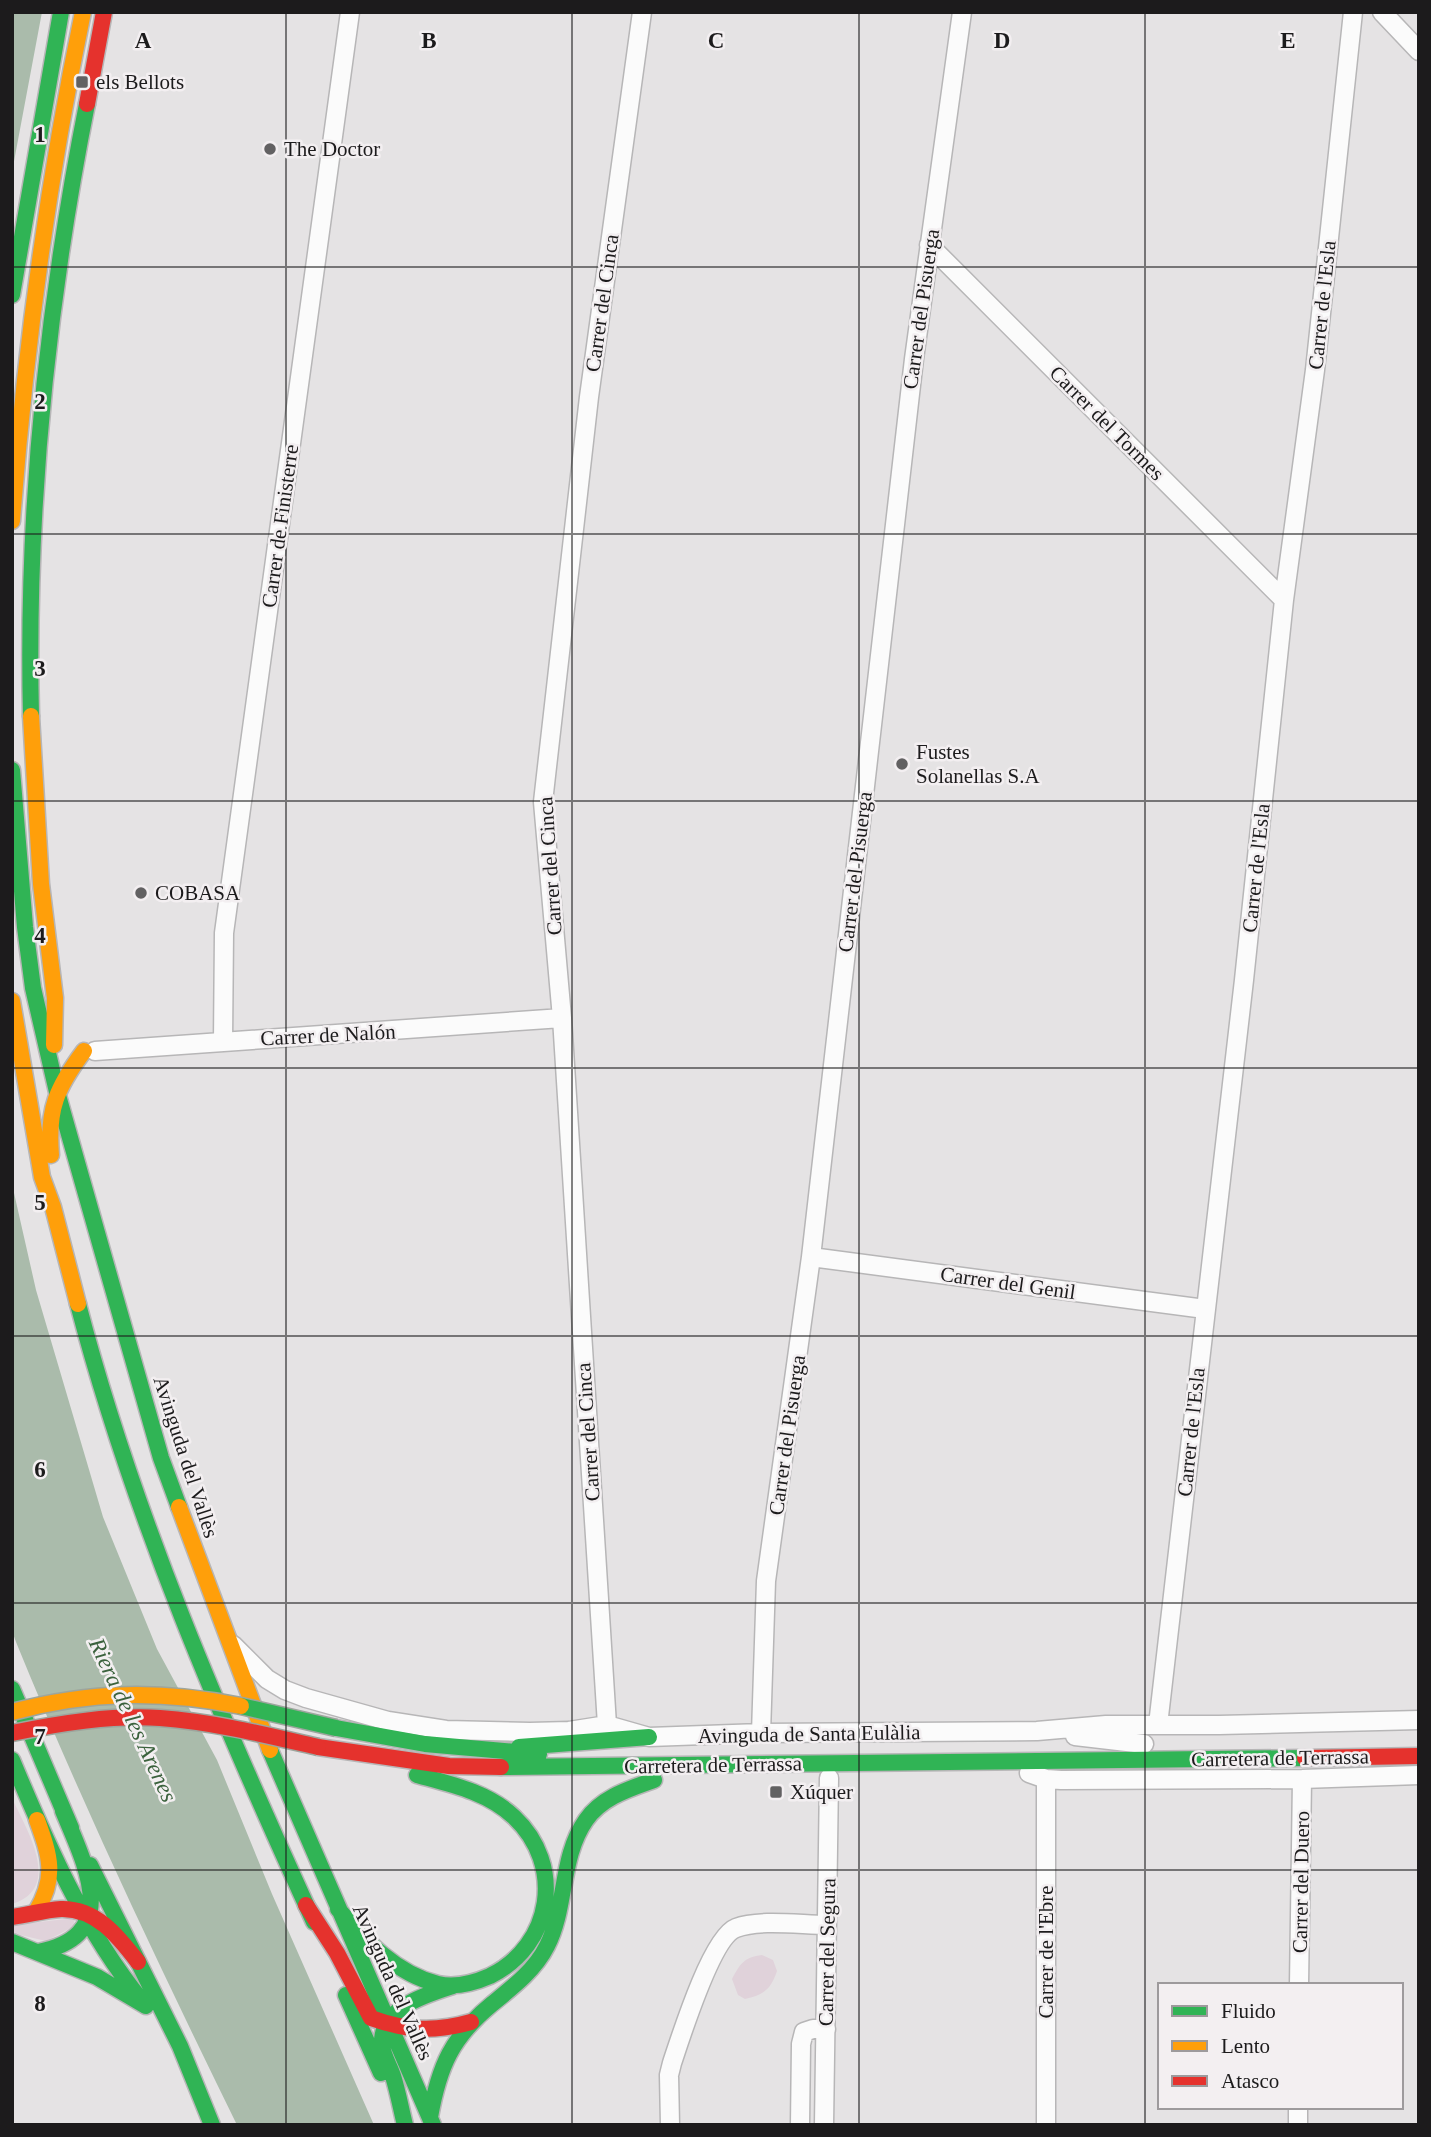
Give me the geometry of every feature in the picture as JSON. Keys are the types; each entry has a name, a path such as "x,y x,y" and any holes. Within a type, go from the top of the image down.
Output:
{"main road":[{"path":"12,295 61,12"},
{"path":"12,521 32,307 45,216 83,12"},
{"path":"50,1061 55,1036 55,1009 44,920 31,757 33,529 44,384 66,219 104,12"},
{"name":"Avinguda del Vallès","path":"12,769 26,938 41,1024 57,1092 161,1458 275,1762 431,2121"},
{"path":"12,1001 42,1177 53,1207 85,1330 125,1465 246,1773 405,2125"},
{"path":"41,1024 55,1036 89,1051 64,1077 49,1116 48,1132 55,1177 53,1207"},
{"path":"12,1689 92,1889 83,1929 69,1943 38,1952"},
{"name":"Carretera de Terrassa","path":"12,1712 77,1698 124,1693 164,1695 239,1705 336,1728 425,1744 541,1754 1246,1743"},
{"name":"Carretera de Terrassa","path":"12,1733 57,1724 159,1718 247,1731 318,1747 477,1768 1419,1756"},
{"path":"499,1749 649,1737"},
{"name":"Carretera de Terrassa","path":"1391,1740 1419,1740"},
{"path":"318,1747 356,1761 454,1785 483,1797 515,1817 536,1845 545,1868 547,1898 540,1926 524,1953 501,1972 424,1995 403,2006 388,2024 382,2043 405,2125"},
{"path":"12,1760 37,1820 49,1854 52,1872 47,1893 36,1912"},
{"path":"477,1768 512,1776 538,1778 830,1779 1037,1776 1091,1761"},
{"path":"431,2121 438,2072 452,2049 471,2022 530,1971 547,1948 561,1909 575,1843 587,1818 611,1798 654,1780"},
{"path":"63,1811 180,2046 212,2125"},
{"path":"37,1820 108,1958 155,2017 195,2087"},
{"path":"306,1905 337,1953 371,2018 432,2032 471,2022"},
{"path":"12,1917 66,1909 86,1915 112,1930 138,1962"},
{"path":"338,1909 365,1939 395,1965 424,1979 455,1986"},
{"path":"12,1942 97,1977 146,2006"}],"street":[{"name":"Carrer de Finisterre","path":"223,1041 224,933 350,12"},
{"name":"Carrer del Cinca","path":"607,1725 562,1018 543,802 589,397 642,12"},
{"name":"Carrer del Pisuerga","path":"761,1733 766,1581 811,1257 914,359 962,12"},
{"name":"Carrer de l'Esla","path":"1158,1725 1244,979 1284,600 1315,370 1353,12"},
{"path":"1382,12 1419,51"},
{"name":"Carrer del Tormes","path":"929,245 1284,600"},
{"name":"Carrer de Nalón","path":"89,1051 562,1018"},
{"name":"Carrer del Genil","path":"811,1257 1205,1309"},
{"name":"Avinguda de Santa Eulàlia","path":"227,1639 260,1672 285,1690 325,1704 421,1728 490,1732 569,1731 607,1725 649,1737 761,1733 1037,1731 1096,1726 1219,1726 1419,1720"},
{"name":"Carretera de Terrassa","path":"1037,1731 1144,1744"},
{"path":"1037,1776 1302,1779 1419,1775"},
{"name":"Carrer de l'Ebre","path":"1037,1776 1046,2125"},
{"name":"Carrer del Segura","path":"824,2125 830,1779"},
{"name":"Carrer del Duero","path":"1299,1983 1302,1779"},
{"path":"670,2125 669,2075 672,2063 708,1967 727,1932 738,1927 764,1925 827,1925"},
{"path":"800,2125 800,2044 804,2032 826,2029"}],"shaded area":[{"path":"12,1798 32,1841 39,1872 36,1885 28,1896 12,1904"},
{"path":"75,1918 73,1927 46,1941 12,1933 12,1925"},
{"path":"762,1955 773,1960 777,1971 775,1977 766,1990 745,1999 738,1995 732,1979 743,1962"}],"water":[{"path":"12,12 42,12 12,172"},
{"name":"Riera de les Arenes","path":"12,1184 36,1290 103,1517 157,1649 217,1760 272,1894 374,2125 237,2125 122,1885 16,1642 12,1631"}],"traffic: fast":[{"path":"12,295 61,12"},
{"path":"31,716 32,562 42,408 61,256 87,104"},
{"path":"12,770 25,927 33,988 57,1092 161,1458 179,1507"},
{"path":"78,1304 126,1463 182,1618 246,1771 314,1922"},
{"path":"12,1689 71,1828"},
{"path":"241,1706 336,1728"},
{"path":"336,1728 425,1744 539,1754"},
{"path":"519,1747 649,1737"},
{"path":"270,1750 433,2125"},
{"path":"501,1767 1305,1758"},
{"path":"12,1760 68,1885 102,1945 142,2001"},
{"path":"338,1909 383,1955 409,1973 438,1984 465,1984 490,1976 511,1962 528,1945 539,1925 545,1903 541,1858 530,1836 514,1817 493,1801 468,1790 417,1775"},
{"path":"430,2117 438,2082 457,2041 478,2016 530,1970 547,1946 558,1915 572,1850 586,1820 608,1800 654,1780"},
{"path":"38,1952 64,1944 81,1931 89,1914 91,1895 87,1875 63,1811"},
{"path":"90,1865 180,2046 212,2125"},
{"path":"12,1942 97,1977 146,2006"},
{"path":"405,2125 395,2082 382,2045 383,2032 388,2021 406,2005 453,1986"},
{"path":"346,1995 381,2073"}],"traffic: slow":[{"path":"12,521 39,265 83,12"},
{"path":"31,716 41,884 55,998 54,1045"},
{"path":"12,1001 42,1177 53,1207 78,1304"},
{"path":"51,1155 51,1124 56,1099 84,1051"},
{"path":"179,1507 270,1750"},
{"path":"12,1712 70,1700 126,1695 183,1697 241,1706"},
{"path":"36,1912 49,1877 48,1856 37,1820"}],"traffic: jam":[{"path":"87,104 104,12"},
{"path":"12,1733 86,1721 160,1718 220,1726 318,1747"},
{"path":"318,1747 449,1766 501,1767"},
{"path":"1305,1758 1419,1756"},
{"path":"306,1905 337,1953 371,2018 396,2026 421,2029 471,2022"},
{"path":"12,1917 61,1909 85,1913 105,1925 138,1962"}],"place":[{"name":"els Bellots","path":"82,82"},
{"name":"The Doctor","path":"270,149"},
{"name":"Fustes Solanellas S.A","path":"902,764"},
{"name":"COBASA","path":"141,893"},
{"name":"Xúquer","path":"776,1792"}]}
